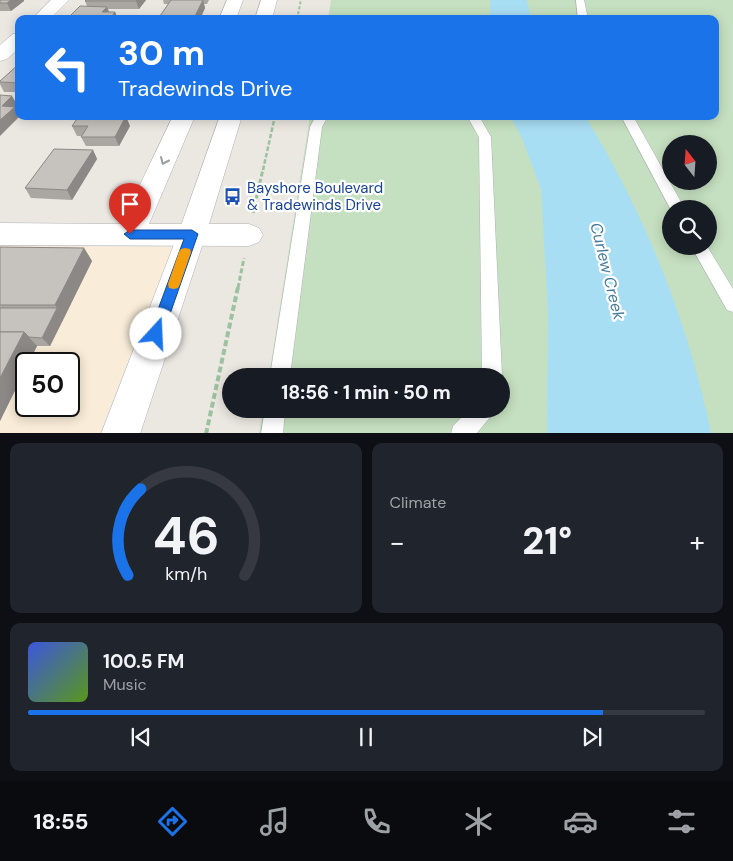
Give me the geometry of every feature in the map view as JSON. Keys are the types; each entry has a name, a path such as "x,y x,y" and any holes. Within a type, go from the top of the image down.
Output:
{"street":[{"path":"44,15 61,0"},
{"path":"229,15 235,0"},
{"path":"264,15 269,0"},
{"path":"0,55 15,42"},
{"path":"130,234 182,120"},
{"path":"120,433 192,234 230,120"},
{"path":"0,234 249,235"}],"lane":[{"path":"580,0 582,15"},
{"path":"281,368 316,127 320,120"},
{"path":"475,120 485,137 492,368"},
{"path":"628,120 673,200"},
{"path":"704,255 733,305"},
{"path":"272,433 275,418"},
{"path":"461,433 475,418"}],"path":[{"path":"298,15 301,0"},
{"path":"206,433 274,120"}],"shaded area":[{"path":"0,246 173,247 100,433 0,433"}],"green space":[{"path":"331,0 733,0 733,433 259,433 262,418 510,418 510,368 270,368 309,120 719,120 719,15 329,15"}],"water":[{"path":"490,0 527,0 530,15 490,15"},
{"name":"Curlew Creek","path":"512,120 587,120 627,191 662,269 690,350 711,433 547,433 548,312 541,189 521,136"}],"building":[{"path":"0,0 11,0 7,3 0,3"},
{"path":"86,0 137,0 85,1"},
{"path":"171,0 203,0 196,15 161,15"},
{"path":"80,6 107,7 102,12 115,12 113,15 71,15"},
{"path":"15,68 15,83 0,81"},
{"path":"0,95 12,96 2,106 15,107 0,120"},
{"path":"76,120 124,120 115,137 81,137 88,126 72,126"},
{"path":"54,149 93,150 67,190 25,188"},
{"path":"0,247 84,248 55,305 0,305"},
{"path":"0,308 57,308 42,338 29,337 24,332 0,332"},
{"path":"0,332 24,332 0,378"}],"slow traffic":[{"path":"174,284 185,252"}],"place":[{"name":"Bayshore Boulevard & Tradewinds Drive","path":"233,197"}],"route":[{"path":"130,234 192,234 156,334"}]}
